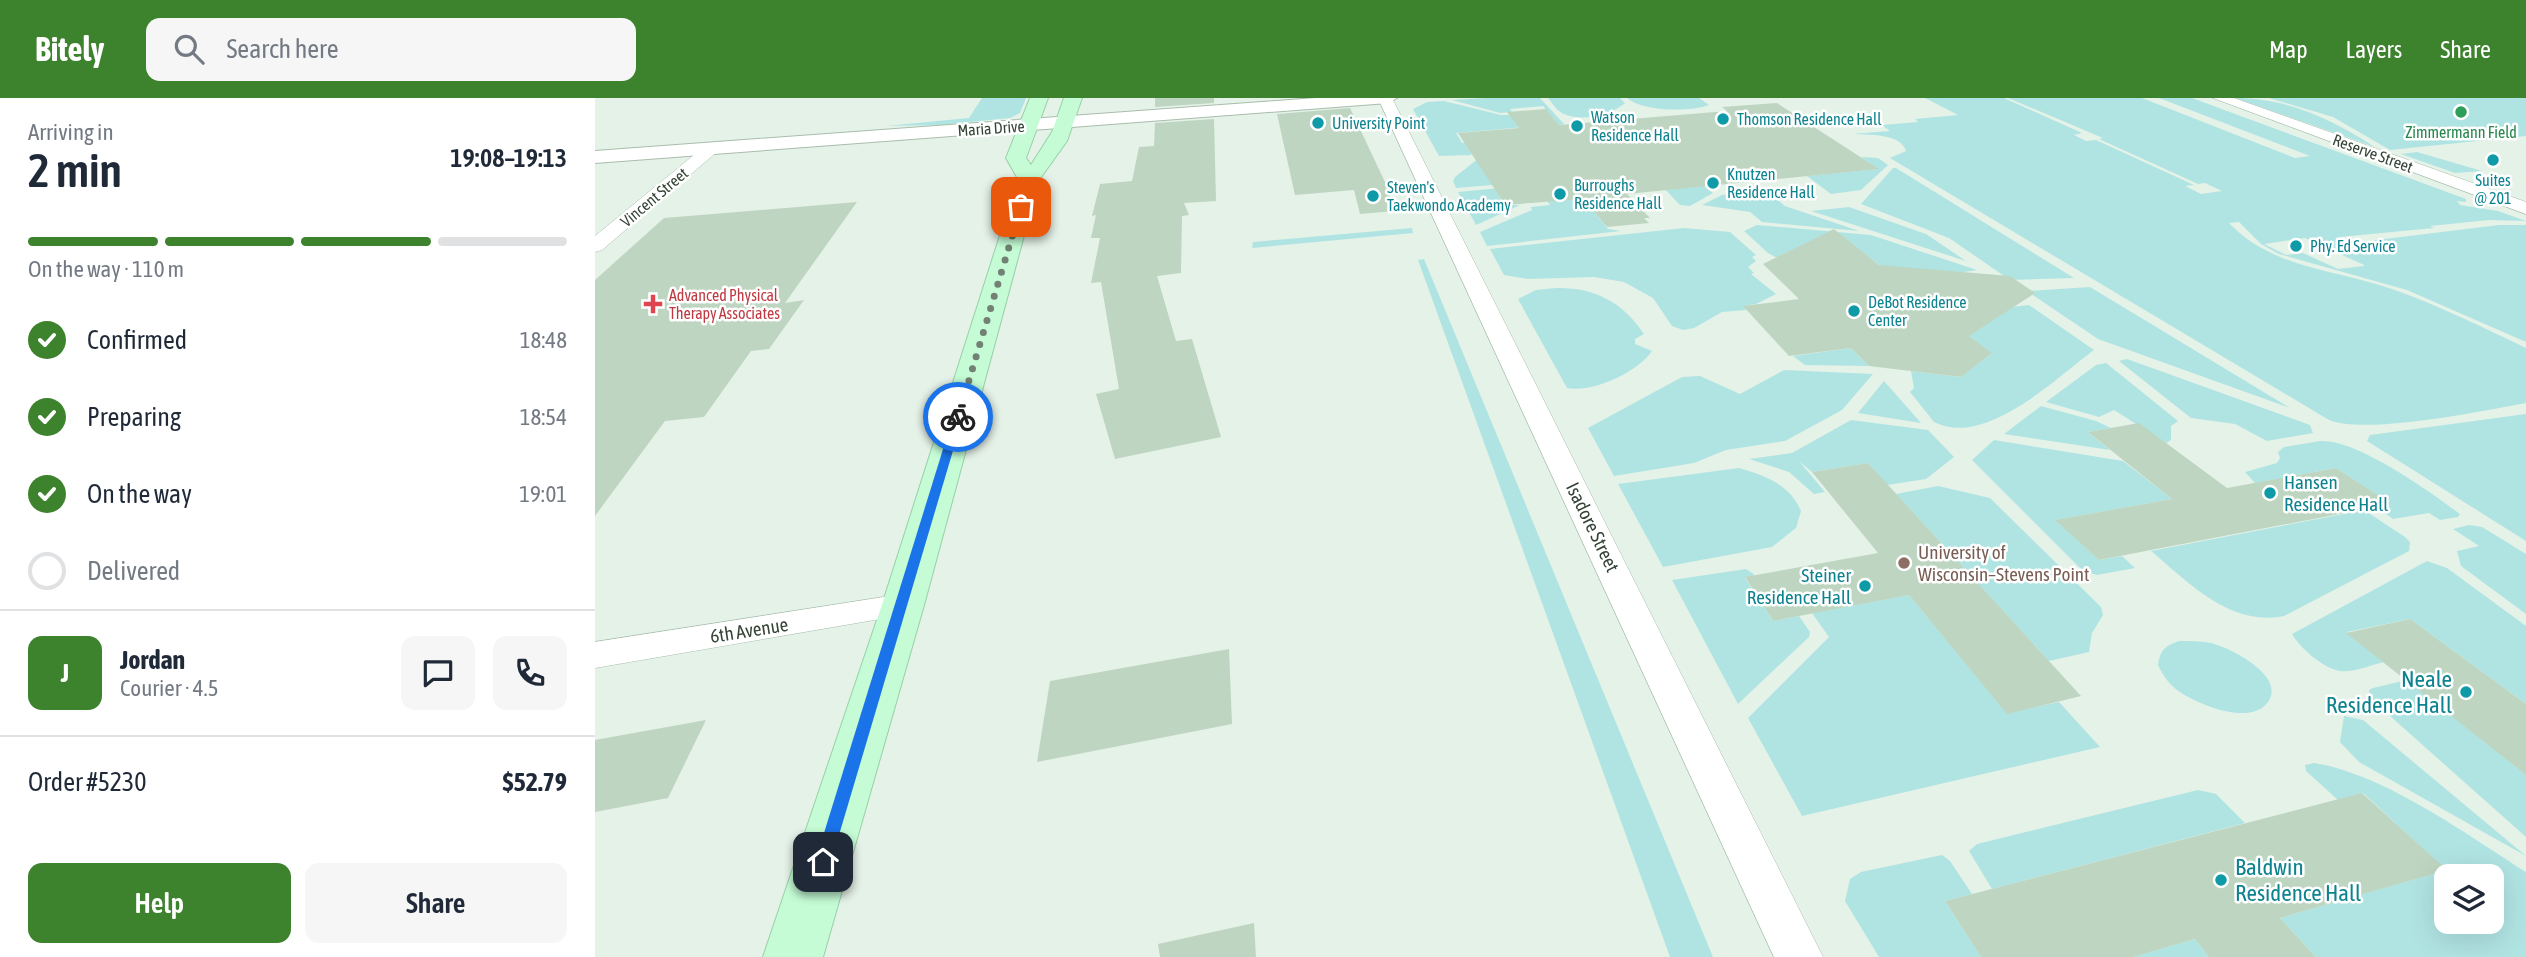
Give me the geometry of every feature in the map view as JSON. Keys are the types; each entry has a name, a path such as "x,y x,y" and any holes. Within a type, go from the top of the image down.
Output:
{"main road":[{"path":"1029,179 1016,158 1038,98"},
{"path":"793,957 903,605 1029,179 1052,156 1061,129 1067,122 1073,98"}],"street":[{"name":"Maria Drive","path":"595,157 1386,98"},
{"name":"Isadore Street","path":"1386,98 1799,957"},
{"name":"Reserve Street","path":"2220,98 2526,208"},
{"name":"Vincent Street","path":"595,246 712,148"},
{"name":"6th Avenue","path":"595,656 903,605"}],"shaded area":[{"path":"982,98 1026,98 1020,113 1010,118 940,125 886,126 969,118"},
{"path":"1540,98 1564,124 1559,125 1543,106 1510,109 1512,112 1500,113 1452,100"},
{"path":"1548,98 1620,98 1625,103 1604,114 1579,117 1562,113"},
{"path":"1627,98 1699,98 1709,105 1690,109 1655,108 1634,103"},
{"path":"1925,98 2004,98 2082,133 2074,135 2086,141 2096,140 2194,185 2185,186 2201,194 2222,191 2205,183 2198,184 2099,139 2103,138 2008,98 2142,98 2295,158 2310,156 2159,98 2192,98 2466,199 2466,202 2457,201 2460,205 2498,211 2526,221 2489,220 2340,237 2352,243 2499,225 2526,225 2526,342 2407,290 2279,254 2261,244 2239,222 2229,223 2246,238 2285,259 2409,295 2526,348 2526,403 2396,423 2346,424 2329,420 1890,158 1906,151 1898,141 1883,136 1852,134 1890,131 1882,125 1958,115","holes":["2305,238 2364,265 2338,269 2303,253 2286,255 2264,244"]},
{"path":"2235,98 2291,106 2325,119 2375,147"},
{"path":"2269,98 2526,98 2526,136 2390,150 2333,117"},
{"path":"1444,101 1501,115 1514,115 1525,127 1456,133 1462,143 1474,142 1471,155 1439,156 1413,109 1427,102"},
{"path":"2417,152 2482,171 2455,173 2401,154"},
{"path":"1861,157 1878,158 1888,165 1861,190 1831,194 1807,176 1878,169"},
{"path":"1479,158 1541,181 1456,188 1453,181 1455,177"},
{"path":"1893,168 2074,278 2010,280 1949,238 1861,204"},
{"path":"1532,185 1496,191 1505,205 1520,205 1476,225 1458,192"},
{"path":"1704,186 1713,193 1690,206 1680,205 1665,189"},
{"path":"1764,189 1785,206 1859,231 1762,222 1750,212 1702,205 1722,195"},
{"path":"1582,197 1608,229 1621,231 1487,246 1480,232 1532,210 1531,207 1550,205 1547,201"},
{"path":"1849,207 1926,234 1966,261 1811,211"},
{"path":"1757,225 1871,235 1977,270 1937,276 1890,273 1861,251 1777,258 1744,231"},
{"path":"1412,228 1413,233 1252,248 1253,242"},
{"path":"1684,228 1730,232 1756,255 1752,257 1756,261 1748,267 1754,273 1751,274 1776,294 1756,304 1744,306 1746,310 1722,312 1694,328 1683,330 1672,326 1653,298 1624,282 1594,277 1528,279 1504,275 1490,249"},
{"path":"1424,259 1713,957 1670,957 1418,260"},
{"path":"2090,287 2290,408 2098,339 2027,291"},
{"path":"1536,290 1583,290 1617,305 1644,334 1635,339 1635,344 1652,351 1636,367 1613,380 1589,387 1567,388 1518,299"},
{"path":"2029,305 2094,350 2019,407 1997,418 1975,426 1954,428 1934,422 1910,392 1914,388 1911,371 1960,377 1991,354 1955,325 1986,310"},
{"path":"1851,348 1869,366 1805,365 1793,356"},
{"path":"2127,359 2310,425 2313,433 2267,441 2235,424 2191,418 2119,361"},
{"path":"2106,363 2178,421 2171,426 2171,440 2166,443 2114,410 2099,417 2046,402 2096,365"},
{"path":"1784,370 1873,374 1842,410 1785,441 1726,450 1694,463 1614,476 1588,428 1682,377 1700,376 1740,394"},
{"path":"1884,381 1921,423 1858,413"},
{"path":"2041,406 2096,421 2111,428 2088,432 2110,450 2004,434"},
{"path":"2526,414 2526,541 2367,441 2370,435"},
{"path":"1851,420 1928,430 1954,457 1926,479 1887,485 1868,463 1812,472 1799,461 1825,492 1814,494 1789,472 1749,459 1792,453"},
{"path":"1994,440 2123,461 2172,499 2056,520 2099,560 2122,556 2135,568 2097,575 2083,571 1972,460"},
{"path":"2320,441 2335,442 2372,457 2412,480 2460,514 2458,517 2440,520 2429,513 2393,519 2376,507 2390,504 2336,468 2255,483 2245,472 2277,463 2280,458 2278,452 2284,447"},
{"path":"1739,468 1776,482 1790,494 1801,511 1796,528 1772,547 1663,567 1618,484"},
{"path":"1938,486 1990,498 2101,607 2103,615 2092,633 2089,652 2049,661 1896,494"},
{"path":"2364,510 2405,537 2410,542 2409,551 2284,616 2264,618 2228,608 2195,588 2151,551"},
{"path":"2469,525 2482,527 2526,554 2526,614 2461,566 2457,551 2479,546 2453,529"},
{"path":"2427,561 2447,568 2526,626 2526,704 2410,619 2347,632 2384,662 2351,671 2340,671 2319,662 2292,634"},
{"path":"1746,569 1755,575 1745,578 1773,621 1799,616 1810,632 1809,637 1738,704 1672,580"},
{"path":"1909,595 2007,713 2059,702 2100,747 1802,816 1748,718 1829,637 1812,613"},
{"path":"2179,641 2211,643 2243,657 2263,673 2269,683 2272,692 2268,702 2249,713 2236,713 2209,707 2177,690 2166,679 2158,665 2164,649"},
{"path":"2407,680 2526,775 2526,837 2371,699 2369,690"},
{"path":"2344,716 2363,720 2526,856 2359,762 2340,742"},
{"path":"2314,763 2368,779 2424,807 2526,872 2526,957 2316,957 2280,918 2434,873 2434,934 2504,934 2504,864 2440,864 2363,793 2338,800 2306,771 2305,765"},
{"path":"2198,790 2216,794 2245,823 1992,889 1969,851 1977,844"},
{"path":"1942,855 1950,861 1972,894 1945,901 1981,957 1879,957 1845,901 1850,879 1861,872"},
{"path":"2195,939 2209,957 2133,957"}],"building":[{"path":"1155,98 1214,98 1214,103 1155,107"},
{"path":"1777,103 1879,169 1627,194 1650,218 1644,218 1649,223 1607,227 1583,199 1505,205 1458,133 1519,128 1507,112 1546,109 1559,125 1727,111 1722,107"},
{"path":"1350,108 1385,182 1395,211 1360,214 1354,190 1295,195 1277,114"},
{"path":"1214,119 1216,201 1184,203 1189,215 1182,216 1181,273 1157,276 1176,341 1192,339 1221,437 1115,459 1096,394 1119,389 1101,282 1091,283 1100,238 1091,238 1096,215 1092,216 1100,184 1132,181 1139,147 1154,146 1155,123"},
{"path":"857,202 785,303 804,300 769,349 751,351 704,417 665,421 595,516 595,280 664,218"},
{"name":"DeBot Residence Center","path":"1834,229 1879,265 2010,276 2035,293 1969,336 1992,353 1961,377 1869,366 1851,348 1789,356 1743,306 1799,299 1763,264"},
{"name":"Hansen Residence Hall","path":"2139,423 2227,488 2336,468 2391,504 2099,560 2055,520 2172,499 2088,432"},
{"name":"Steiner Residence Hall","path":"1868,463 2081,696 2007,714 1909,595 1773,621 1745,577 1878,553 1812,472"},
{"name":"Neale Residence Hall","path":"2410,619 2526,704 2526,775 2346,633"},
{"path":"1229,649 1232,724 1037,762 1050,681"},
{"path":"706,720 668,798 595,812 595,740"},
{"name":"Baldwin Residence Hall","path":"2362,793 2440,864 2434,864 2434,874 2280,918 2316,957 2209,957 2195,939 2133,957 1981,957 1945,901"},
{"path":"1254,923 1256,957 1160,957 1158,944"}],"way so far":[{"path":"958,417 1021,207"}],"place":[{"name":"Zimmermann Field","path":"2461,112"},
{"name":"Thomson Residence Hall","path":"1723,119"},
{"name":"University Point","path":"1318,123"},
{"name":"Watson Residence Hall","path":"1577,126"},
{"name":"Suites @ 201","path":"2493,160"},
{"name":"Knutzen Residence Hall","path":"1713,183"},
{"name":"Burroughs Residence Hall","path":"1560,194"},
{"name":"Steven's Taekwondo Academy","path":"1373,196"},
{"name":"Phy. Ed Service","path":"2296,246"},
{"name":"Advanced Physical Therapy Associates","path":"653,304"},
{"name":"DeBot Residence Center","path":"1854,311"},
{"name":"Hansen Residence Hall","path":"2270,493"},
{"name":"University of Wisconsin–Stevens Point","path":"1904,563"},
{"name":"Steiner Residence Hall","path":"1865,586"},
{"name":"Neale Residence Hall","path":"2466,692"},
{"name":"Baldwin Residence Hall","path":"2221,880"}],"route":[{"path":"823,862 958,417"}]}
